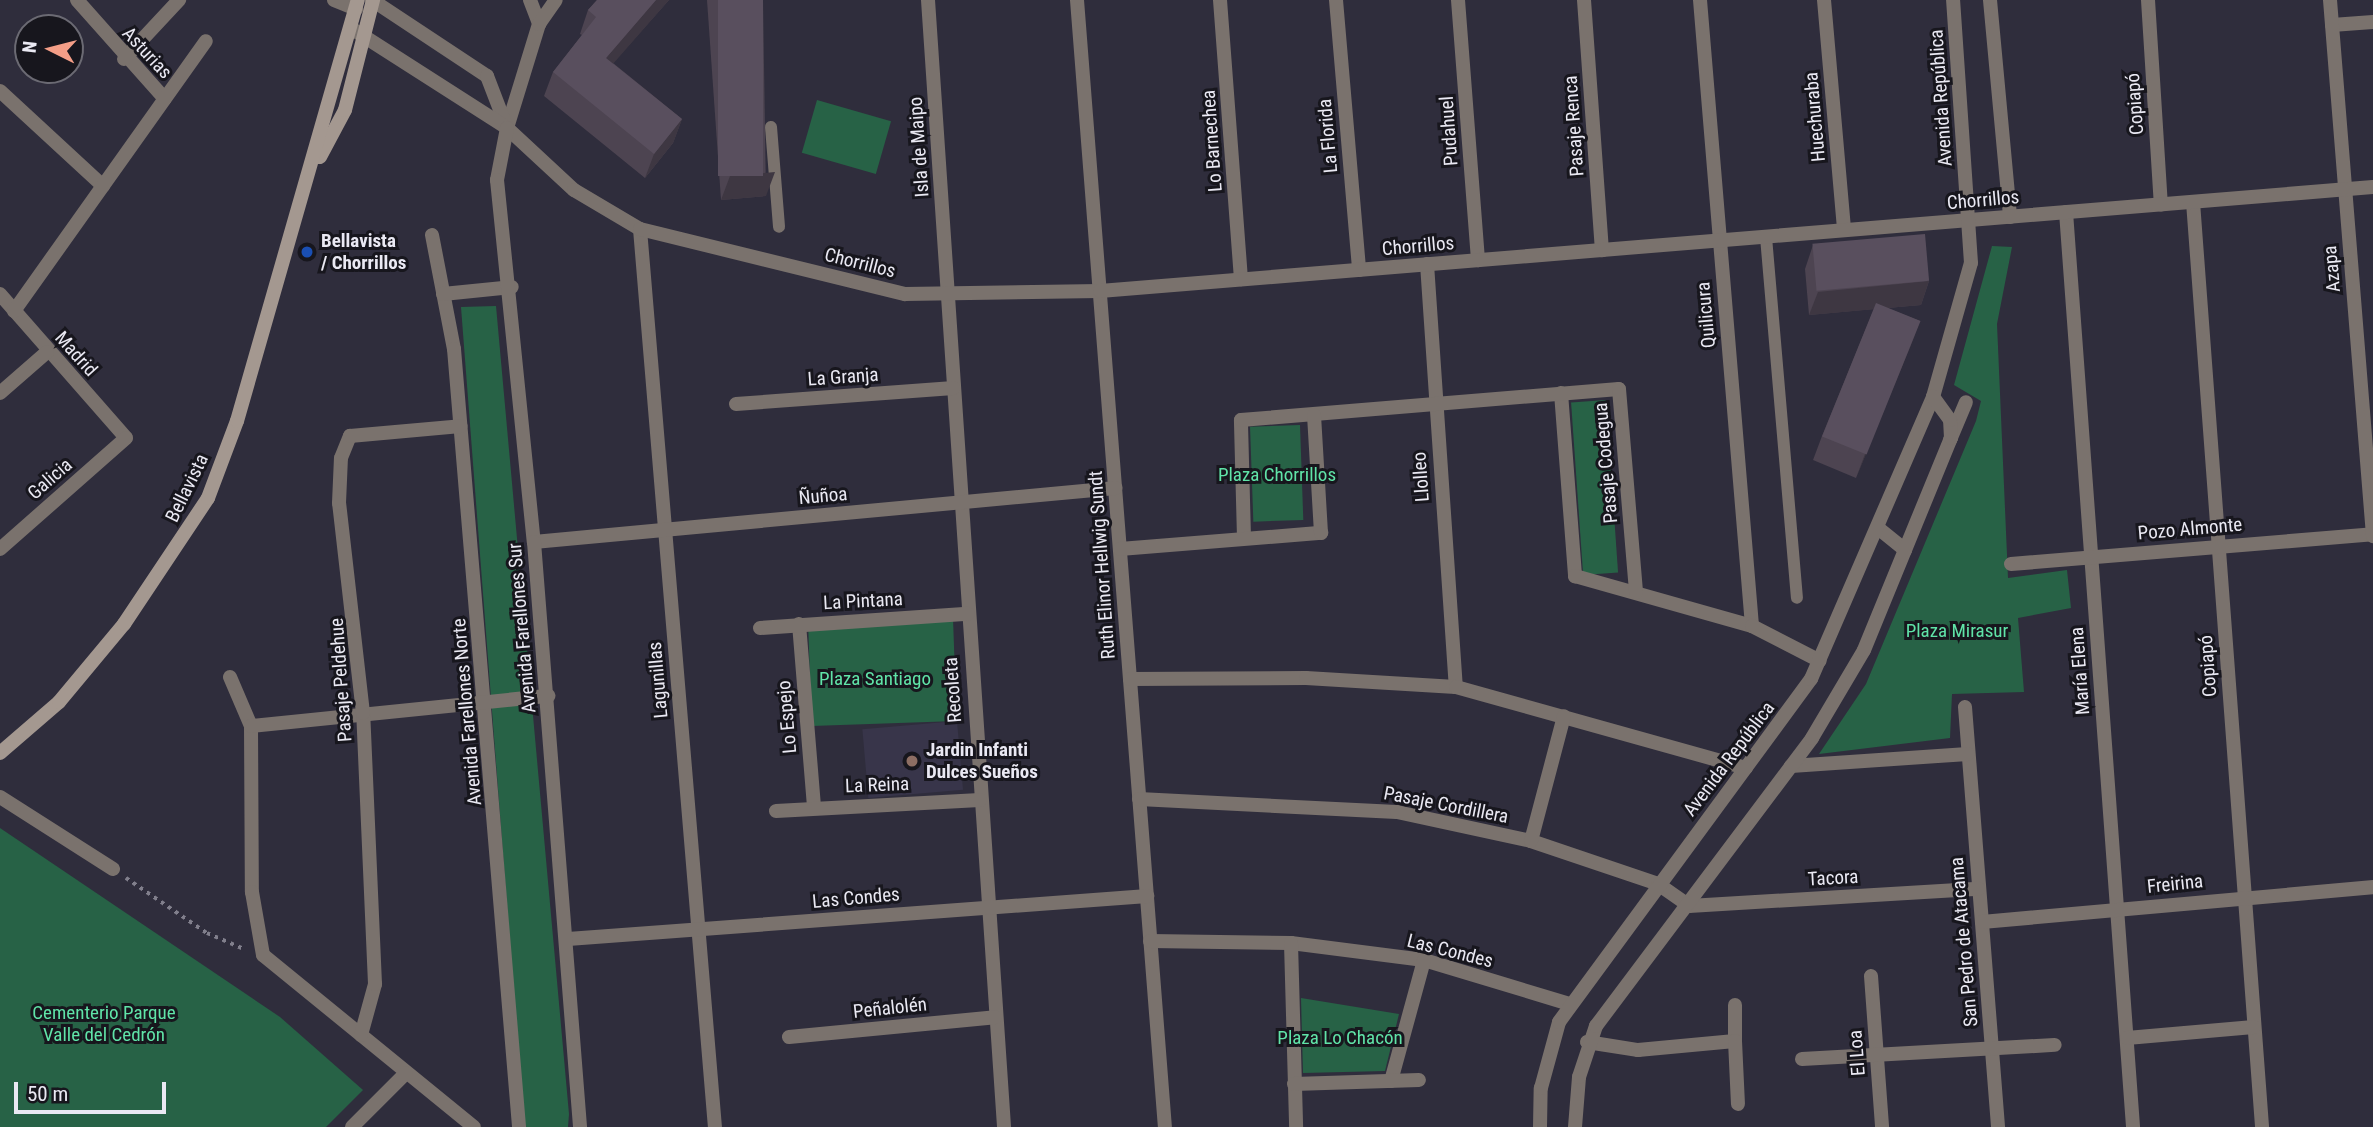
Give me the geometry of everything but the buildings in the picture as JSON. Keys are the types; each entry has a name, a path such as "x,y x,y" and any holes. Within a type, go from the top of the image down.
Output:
{"main road":[{"name":"Bellavista","path":"307,183 345,110 373,0"},
{"name":"Bellavista","path":"0,753 59,702 124,624 208,498 307,183 357,4"}],"street":[{"name":"Asturias","path":"76,0 124,59 165,99"},
{"path":"124,59 179,0"},
{"path":"334,0 357,4"},
{"name":"Chorrillos","path":"373,0 392,6 487,76 507,128"},
{"path":"530,0 539,24"},
{"name":"Avenida Farellones Sur","path":"556,0 539,24 507,128 497,180 512,287 548,696 580,1127"},
{"name":"Isla de Maipo","path":"928,0 948,292"},
{"name":"Ruth Elinor Hellwig Sundt","path":"1077,0 1165,1127"},
{"name":"Lo Barnechea","path":"1220,0 1241,279"},
{"name":"La Florida","path":"1336,0 1359,270"},
{"name":"Pudahuel","path":"1458,0 1478,260"},
{"name":"Pasaje Renca","path":"1584,0 1602,250"},
{"name":"Quilicura","path":"1700,0 1752,626"},
{"name":"Huechuraba","path":"1824,0 1844,230"},
{"name":"Avenida República","path":"1540,1127 1551,1042 1570,1004 1746,768 1821,661 1933,397 1963,308 1970,220 1954,0"},
{"path":"1990,0 2010,217"},
{"name":"Copiapó","path":"2148,0 2161,205"},
{"name":"Azapa","path":"2330,0 2373,535"},
{"path":"2332,25 2373,22"},
{"name":"Chorrillos","path":"351,27 507,128 574,190 640,229 905,294 1100,291 2373,187"},
{"path":"14,311 205,41"},
{"path":"0,91 103,186"},
{"name":"Copiapó","path":"2193,202 2262,1127"},
{"name":"María Elena","path":"2066,212 2133,1127"},
{"name":"Lagunillas","path":"640,229 715,1127"},
{"name":"Avenida Farellones Norte","path":"432,235 461,426 486,702 519,1127"},
{"name":"Llolleo","path":"1427,264 1456,687"},
{"path":"443,294 512,287"},
{"name":"Recoleta","path":"948,292 986,905 1004,1127"},
{"name":"Madrid","path":"0,294 47,352 126,438"},
{"path":"0,393 47,352"},
{"name":"La Granja","path":"736,404 953,388"},
{"name":"Pasaje Codegua","path":"1244,538 1241,420 1619,389 1636,592"},
{"name":"Pasaje Codegua","path":"1561,393 1575,576 1752,626 1821,661"},
{"path":"1933,397 1950,420 1948,444"},
{"path":"1575,1127 1587,1042 1791,766 1850,676 1966,402"},
{"path":"1120,549 1321,533 1314,415"},
{"name":"Pasaje Peldehue","path":"361,1035 375,984 363,713 339,503 341,458 350,436 461,426"},
{"name":"Galicia","path":"0,549 126,438"},
{"name":"Ñuñoa","path":"534,542 1115,488"},
{"path":"1878,528 1905,550"},
{"name":"Pozo Almonte","path":"2011,564 2373,535"},
{"name":"La Pintana","path":"760,628 968,614"},
{"name":"Lo Espejo","path":"799,624 814,807"},
{"path":"230,677 251,726 252,892 263,955 474,1127"},
{"path":"1130,679 1306,678 1456,687 1746,768"},
{"path":"251,726 548,696"},
{"name":"San Pedro de Atacama","path":"1965,707 1998,1127"},
{"path":"1531,841 1564,716"},
{"path":"1791,766 1968,754"},
{"path":"0,797 113,869"},
{"name":"Pasaje Cordillera","path":"1139,799 1397,812 1531,841 1658,884 1689,906"},
{"name":"La Reina","path":"776,811 980,800"},
{"name":"Freirina","path":"1982,922 2373,887"},
{"name":"Tacora","path":"1689,906 1979,889"},
{"name":"Las Condes","path":"568,939 699,931 986,905 1147,896"},
{"name":"Las Condes","path":"1150,941 1291,943 1424,960 1570,1004"},
{"path":"1291,943 1296,1127"},
{"path":"1391,1081 1424,960"},
{"name":"El Loa","path":"1871,976 1882,1127"},
{"path":"1735,1005 1738,1104"},
{"name":"Peñalolén","path":"789,1037 995,1017"},
{"path":"2127,1038 2254,1027"},
{"path":"1587,1042 1638,1050 1735,1041"},
{"path":"1802,1059 2055,1045"},
{"path":"352,1127 406,1073"},
{"path":"1294,1084 1419,1080"}],"lane":[{"path":"770,107 779,228"},
{"path":"1766,237 1797,598"}],"path":[{"path":"113,869 207,933 263,955"}],"shaded area":[{"name":"Jardin Infanti Dulces Sueños","path":"957,721 963,790 868,798 862,729"}],"green space":[{"path":"817,100 891,121 876,174 802,153"},
{"name":"Plaza Mirasur","path":"1992,246 2012,247 1997,324 2008,578 2067,570 2071,608 2018,618 2024,692 1952,694 1950,738 1819,754 1866,684 1976,421 1981,401 1954,385"},
{"path":"496,306 569,1114 568,1127 524,1127 461,307"},
{"path":"1606,400 1618,573 1583,575 1571,402"},
{"name":"Plaza Chorrillos","path":"1300,425 1303,520 1253,522 1250,427"},
{"name":"Plaza Santiago","path":"953,618 957,721 812,726 808,623"},
{"name":"Cementerio Parque Valle del Cedrón","path":"0,828 280,1017 363,1090 326,1127 0,1127"},
{"name":"Plaza Lo Chacón","path":"1301,998 1399,1014 1385,1071 1303,1073"}],"place":[{"name":"Bellavista / Chorrillos","path":"307,252"},
{"name":"Jardin Infanti Dulces Sueños","path":"912,761"}]}
